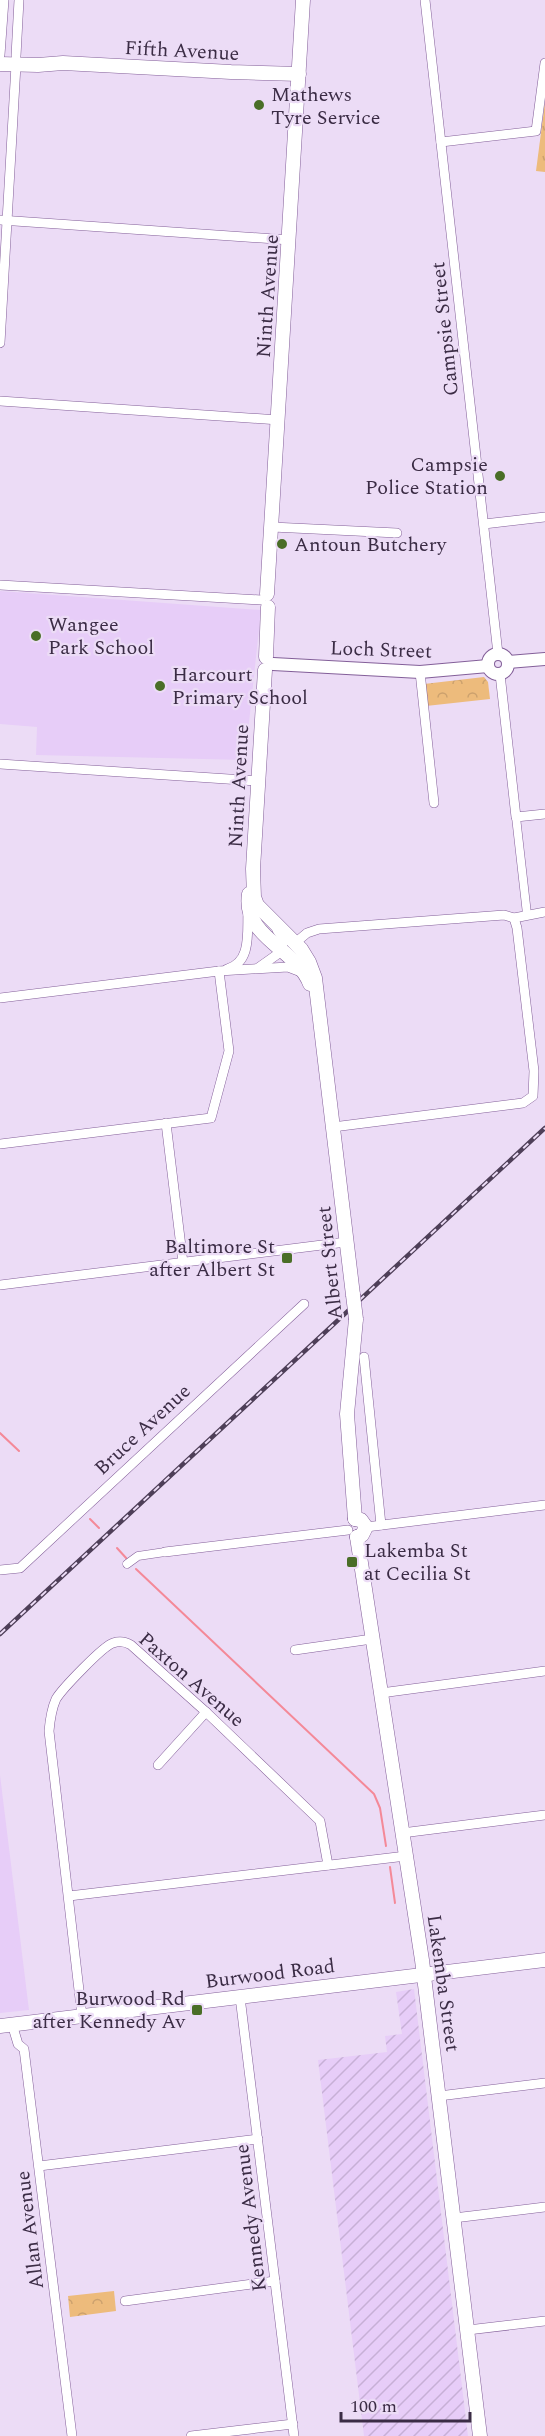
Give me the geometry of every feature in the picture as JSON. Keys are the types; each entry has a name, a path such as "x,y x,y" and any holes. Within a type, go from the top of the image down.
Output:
{"main road":[{"name":"Ninth Avenue","path":"253,869 268,664 265,600 279,420 303,0"},
{"name":"Fifth Avenue","path":"0,55 16,60 63,63 298,74"},
{"name":"Fifth Avenue","path":"0,64 16,60"},
{"name":"Albert Street","path":"253,869 248,899 255,924 264,935 297,963 309,981 322,1038"},
{"name":"Albert Street","path":"253,869 254,897 257,905 295,943 309,962 315,978 356,1319 347,1414 356,1528"},
{"name":"Lakemba Street","path":"356,1528 423,1974 480,2436"},
{"name":"Burwood Road","path":"6,2025 545,1960"}],"street":[{"path":"0,55 4,0"},
{"path":"0,343 3,220 19,0"},
{"name":"Campsie Street","path":"428,0 441,142 498,654"},
{"path":"441,142 536,131 545,63"},
{"path":"3,220 290,240"},
{"path":"0,401 279,420"},
{"path":"484,524 545,517"},
{"path":"272,527 397,533"},
{"path":"0,585 265,600"},
{"path":"498,654 506,657 508,662 505,671 500,674 491,671 488,666 490,657 498,654"},
{"path":"508,662 545,659"},
{"name":"Loch Street","path":"268,664 420,672 488,666"},
{"path":"420,672 434,803"},
{"path":"500,674 527,914"},
{"path":"0,765 258,782"},
{"path":"516,817 545,814"},
{"path":"219,971 236,966 243,959 246,948 248,899"},
{"path":"295,943 307,933 320,929 504,915 514,918 545,912"},
{"path":"255,970 282,951 283,939 267,916"},
{"path":"333,1127 523,1103 533,1096 535,1086 514,918"},
{"path":"0,998 219,971 288,967 298,970 309,981"},
{"path":"0,1144 211,1118 230,1051 219,971"},
{"path":"165,1123 183,1263"},
{"path":"0,1285 346,1242"},
{"name":"Bruce Avenue","path":"0,1570 20,1568 304,1304"},
{"path":"364,1356 381,1525"},
{"path":"127,1564 138,1556 165,1552 545,1505"},
{"path":"295,1650 372,1639"},
{"name":"Paxton Avenue","path":"82,2016 49,1731 51,1712 57,1698 68,1683 111,1643 126,1642 206,1712 320,1821 328,1865"},
{"path":"381,1693 545,1671"},
{"path":"158,1765 206,1712"},
{"path":"402,1833 545,1815"},
{"path":"69,1896 406,1856"},
{"name":"Kennedy Avenue","path":"240,1997 294,2436"},
{"name":"Allan Avenue","path":"6,2025 24,2049 72,2436"},
{"path":"439,2096 545,2083"},
{"path":"39,2166 258,2139"},
{"path":"454,2218 545,2207"},
{"path":"125,2301 275,2282"},
{"path":"468,2330 545,2321"},
{"path":"191,2436 292,2424"}],"shaded area":[{"name":"Harcourt Primary School","path":"0,591 261,610 245,760 36,755 37,727 0,724"},
{"path":"0,1775 29,2010 0,2013"},
{"path":"414,1989 468,2436 364,2436 318,2060 387,2052 385,2036 402,2034 396,1992"}],"green space":[{"path":"545,102 545,172 536,171"},
{"path":"484,677 488,682 490,699 426,706 424,684"},
{"path":"114,2291 116,2311 70,2317 68,2296"}],"waterway":[{"path":"0,1433 19,1451"},
{"path":"90,1519 99,1528"},
{"path":"117,1548 127,1559"},
{"path":"136,1569 374,1794 380,1808 386,1846"},
{"path":"390,1867 395,1903"}],"railway":[{"path":"0,1634 545,1128"}],"place":[{"name":"Mathews Tyre Service","path":"259,105"},
{"name":"Campsie Police Station","path":"500,476"},
{"name":"Antoun Butchery","path":"282,544"},
{"name":"Wangee Park School","path":"36,636"},
{"name":"Harcourt Primary School","path":"160,686"},
{"name":"Baltimore St after Albert St","path":"287,1258"},
{"name":"Lakemba St at Cecilia St","path":"352,1562"},
{"name":"Burwood Rd after Kennedy Av","path":"197,2010"}]}
